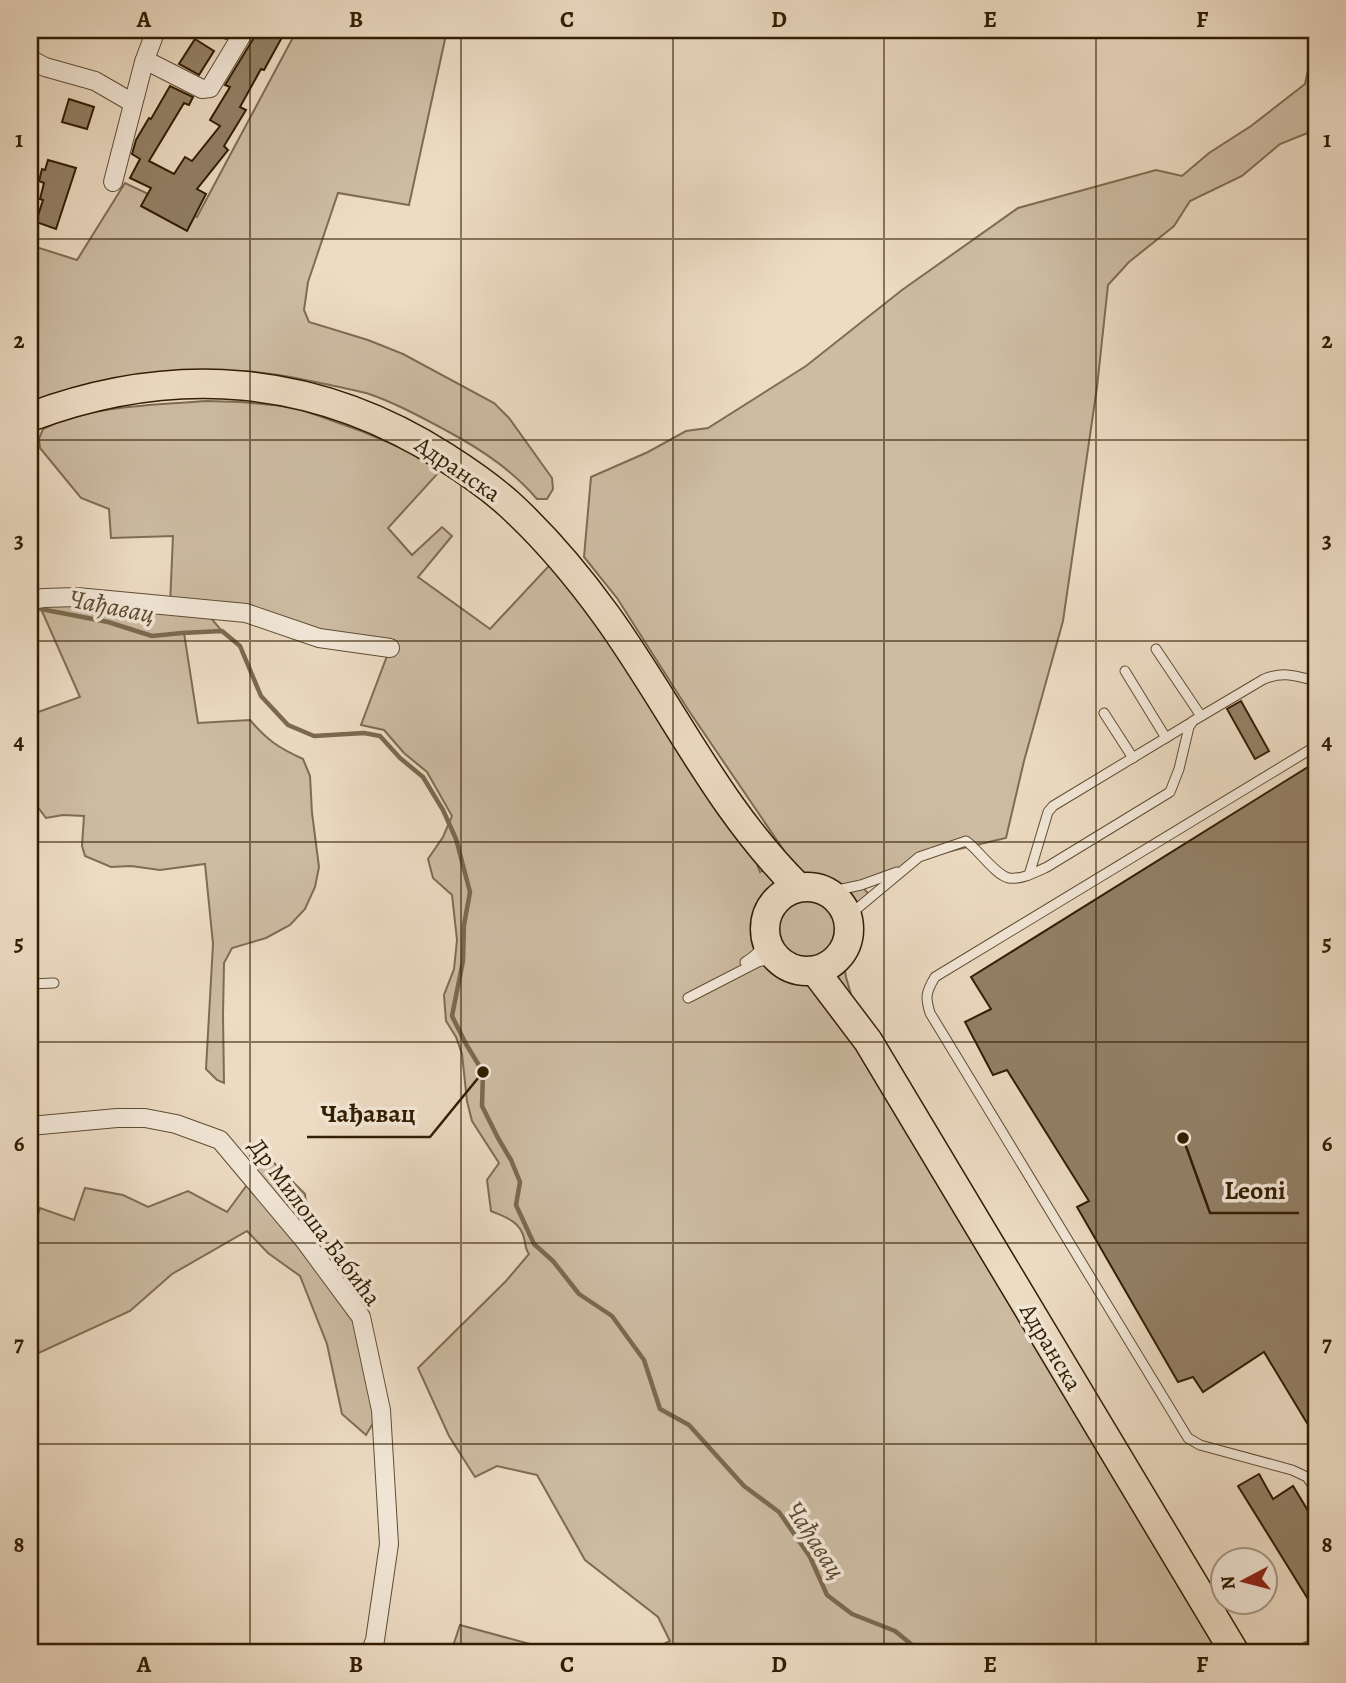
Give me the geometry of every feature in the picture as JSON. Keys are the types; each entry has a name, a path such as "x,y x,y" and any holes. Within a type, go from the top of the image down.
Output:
{"main road":[{"name":"Адранска","path":"30,417 99,396 143,388 190,384 233,385 298,394 341,405 394,427 426,445 508,503 567,565 606,615 693,751 739,817 775,863 798,887"},
{"name":"Адранска","path":"739,817 764,880 770,907"},
{"path":"808,886 828,892 841,904 848,917 849,931 842,953 828,966 815,971 803,972 782,964 768,947 765,937 764,926 770,907 779,896 798,887 808,886"},
{"name":"Адранска","path":"842,953 845,977 868,1041"},
{"name":"Адранска","path":"815,971 868,1041 1235,1653"}],"street":[{"path":"113,182 145,60 156,30"},
{"path":"145,60 202,89 211,88 245,30"},
{"path":"30,58 45,67 95,81 133,103"},
{"path":"30,600 77,597 246,613 319,638 390,648"},
{"name":"Др Милоша Бабића","path":"30,1126 145,1118 176,1124 220,1140 304,1240 361,1317 381,1410 389,1544 375,1640 370,1653"}],"lane":[{"path":"1156,649 1197,718"},
{"path":"1125,671 1166,738"},
{"path":"1029,875 1048,812 1053,806 1264,679 1275,674 1286,674 1316,681"},
{"path":"1104,713 1133,758"},
{"path":"848,917 919,857 966,841 1008,878 1029,875 1047,867 1170,792 1179,769 1189,727 1197,718"},
{"path":"1316,746 935,977 926,999 930,1013 1188,1438 1200,1445 1292,1470 1307,1477 1316,1490"},
{"path":"828,892 861,885 902,870"},
{"path":"688,998 754,956 762,947 765,937"},
{"path":"714,983 758,962 770,959 782,964"},
{"path":"30,984 54,983"}],"shaded area":[{"path":"297,30 447,30 409,205 338,193 308,282 304,310 309,322 403,354 494,403 509,418 552,478 553,489 547,499 537,499 485,453 408,411 366,393 295,378 235,371 157,374 105,382 30,403 30,245 77,260 125,183 197,217"},
{"path":"1314,30 1316,131 1280,144 1242,176 1190,201 1174,226 1129,262 1108,285 1097,387 1063,621 1024,761 1006,838 917,859 892,874 861,885 871,897 847,917 832,896 808,886 689,711 617,598 584,557 591,477 648,452 686,431 708,428 806,366 902,290 1018,208 1156,170 1182,176 1209,153 1251,126 1305,84"},
{"path":"206,401 294,407 364,432 422,457 440,471 388,528 412,555 442,527 452,536 418,577 490,629 559,555 739,817 760,872 775,863 791,889 772,903 766,916 765,938 775,958 793,970 804,972 830,964 842,953 856,1012 1233,1653 637,1653 670,1641 658,1617 585,1560 537,1475 497,1466 475,1477 449,1436 418,1368 506,1281 529,1254 519,1227 511,1220 491,1211 487,1180 499,1163 472,1121 462,1054 446,1021 444,995 454,969 457,940 452,895 433,878 428,859 443,837 452,816 427,772 404,753 384,730 361,725 390,648 204,610 222,631 184,633 198,723 250,720 274,743 303,759 310,776 319,867 315,887 305,909 290,925 266,938 232,948 224,963 224,1083 206,1069 213,944 205,864 160,870 131,866 111,867 85,856 82,846 84,816 63,815 46,818 37,806 34,790 30,789 30,715 80,697 41,609 44,598 170,605 173,536 111,538 109,509 81,498 40,448 39,439 43,429 62,421 102,411"},
{"path":"806,894 825,900 835,910 841,929 835,948 825,958 806,964 787,958 777,948 771,929 777,910 787,900"},
{"path":"266,1155 305,1194 308,1223 304,1241 361,1317 381,1410 366,1435 342,1414 327,1344 300,1276 268,1253 247,1231 172,1274 130,1311 30,1357 30,1240 40,1208 74,1220 85,1188 123,1195 148,1207 188,1191 227,1212"},
{"path":"460,1625 563,1653 451,1652"},
{"path":"1316,1637 1316,1653 1284,1653"}],"building":[{"path":"211,30 232,30 226,39"},
{"path":"256,30 286,30 240,107 246,110 224,146 228,150 197,189 206,194 187,231 141,206 151,188 130,178 140,159 132,154 136,140 170,86 193,97 189,105 184,103 149,161 174,174 185,157 192,161 220,126 210,120 230,87 225,85"},
{"path":"195,39 214,51 199,75 179,64"},
{"path":"69,99 94,107 87,129 62,122"},
{"path":"48,160 76,168 56,229 36,222 43,200 40,199 44,183 39,181"},
{"path":"1241,701 1269,751 1255,759 1227,709"},
{"path":"1316,762 1316,1438 1264,1352 1203,1392 1193,1377 1178,1382 1077,1207 1089,1201 1007,1070 993,1075 965,1022 991,1009 971,977"},
{"path":"1259,1474 1273,1499 1293,1486 1316,1524 1316,1612 1280,1554 1280,1546 1275,1546 1238,1486"}],"waterway":[{"name":"Чађавац","path":"30,609 108,622 152,636 222,631 240,646 261,696 288,725 314,736 364,733 380,736 400,758 423,777 443,810 456,839 470,892 464,925 463,961 452,1016 483,1072 482,1106 520,1182 516,1205 534,1244 553,1261 579,1294 612,1316 644,1360 660,1409 689,1425 744,1486 779,1512 810,1557 827,1595 852,1614 895,1631 922,1653"}],"place":[{"name":"Чађавац","path":"483,1072"},
{"name":"Leoni","path":"1183,1138"}]}
